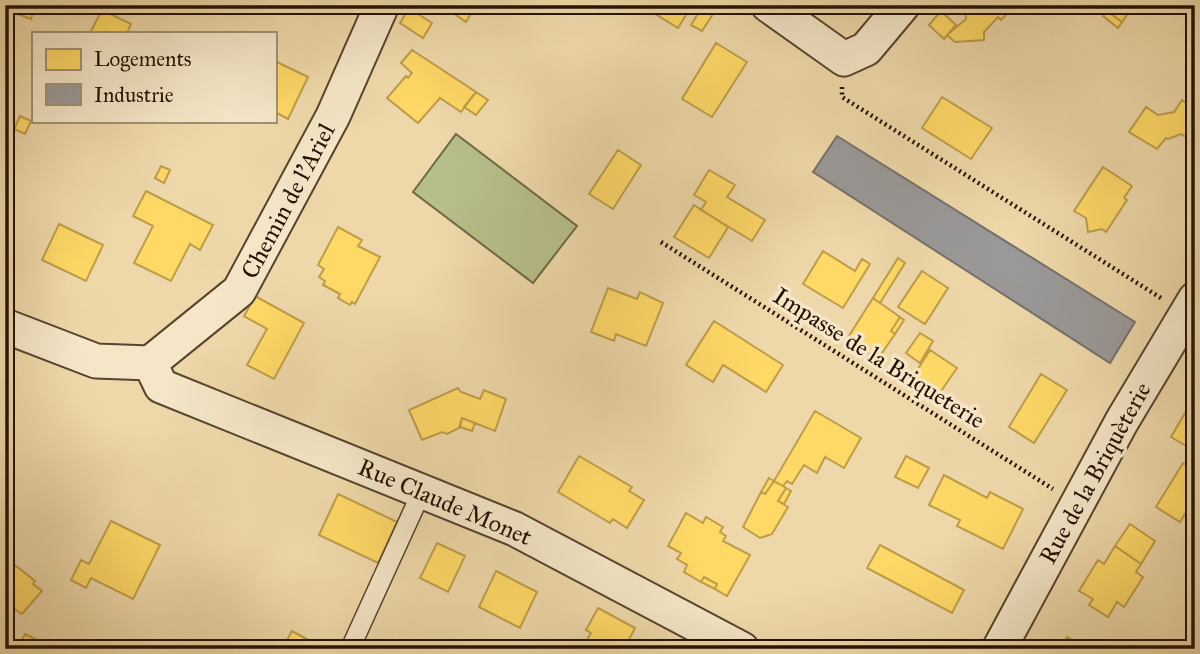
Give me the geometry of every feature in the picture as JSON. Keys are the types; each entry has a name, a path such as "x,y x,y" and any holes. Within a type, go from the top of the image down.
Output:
{"street":[{"name":"Chemin de l'Ariel","path":"150,363 240,291 333,116 382,5"},
{"path":"768,5 844,59 866,49 903,5"},
{"name":"Rue de la Briquèterie","path":"999,649 1122,421 1190,306"},
{"path":"5,327 96,361 150,363"},
{"name":"Rue Claude Monet","path":"150,363 161,386 548,544 742,649"}],"lane":[{"path":"350,649 422,491"}],"path":[{"path":"844,59 842,97 1190,306"},
{"name":"Impasse de la Briqueterie","path":"661,242 1078,504"}],"green space":[{"path":"456,134 577,226 533,283 413,192"}],"building: Logements":[{"path":"5,5 36,5 31,19 12,12 5,29"},
{"path":"448,5 476,5 466,22 446,8"},
{"path":"641,5 692,5 678,28"},
{"path":"703,5 715,11 702,31 691,25"},
{"path":"965,5 1015,5 1001,20 998,17 984,32 984,40 955,42 947,35 966,19"},
{"path":"1111,5 1133,6 1122,22 1107,11"},
{"path":"409,8 432,23 423,38 400,23"},
{"path":"102,10 131,24 127,32 91,32"},
{"path":"941,11 956,25 944,39 929,25"},
{"path":"1107,11 1122,22 1118,28 1103,16"},
{"path":"716,43 747,62 712,117 682,99"},
{"path":"412,50 476,92 461,112 440,98 418,123 387,98 406,76 408,78 412,73 401,63"},
{"path":"276,61 308,77 288,119 276,113"},
{"path":"476,92 488,100 476,115 464,107"},
{"path":"942,97 992,128 971,159 922,128"},
{"path":"1182,100 1195,108 1195,142 1181,134 1166,138 1157,149 1129,132 1146,107 1158,115 1174,112"},
{"path":"20,116 31,121 25,134 14,129"},
{"path":"618,150 641,165 613,209 589,194"},
{"path":"161,166 170,170 164,183 155,178"},
{"path":"1103,167 1132,186 1124,198 1127,200 1106,232 1102,229 1088,232 1086,218 1074,211"},
{"path":"709,170 735,185 727,197 765,220 752,241 701,210 706,202 694,195"},
{"path":"146,191 213,225 200,250 190,244 171,281 134,263 153,226 133,216"},
{"path":"694,205 728,227 709,258 674,237"},
{"path":"59,224 103,245 86,281 42,260"},
{"path":"338,227 362,240 358,246 380,257 355,304 352,302 350,305 338,298 340,294 323,285 325,281 319,277 324,269 318,265"},
{"path":"823,251 855,271 862,259 870,264 843,308 803,284"},
{"path":"898,258 905,263 880,303 873,298"},
{"path":"922,271 948,288 925,324 898,307"},
{"path":"608,288 637,299 640,292 663,303 646,346 616,334 614,341 591,332"},
{"path":"255,296 304,323 274,379 247,365 267,329 244,316"},
{"path":"873,298 900,317 891,331 895,334 878,359 847,339"},
{"path":"900,317 904,320 895,334 891,331"},
{"path":"714,321 783,365 766,392 723,365 713,382 686,365"},
{"path":"920,333 933,341 920,363 906,353"},
{"path":"930,350 957,368 937,397 911,380"},
{"path":"1041,374 1067,390 1034,443 1009,427"},
{"path":"5,382 14,388 5,402"},
{"path":"458,388 461,392 480,399 484,390 506,399 495,431 462,418 459,428 422,440 409,410"},
{"path":"1192,401 1195,403 1195,451 1171,437"},
{"path":"815,411 861,438 844,468 825,457 817,473 804,465 792,484 787,481 783,486 774,481"},
{"path":"462,418 475,423 472,431 460,427"},
{"path":"579,456 632,487 629,491 644,500 627,528 613,519 610,523 558,492"},
{"path":"906,456 929,468 918,488 895,477"},
{"path":"1183,463 1195,470 1195,498 1180,522 1156,507"},
{"path":"944,475 987,498 990,492 1023,509 1003,549 957,526 960,520 929,505"},
{"path":"769,478 774,481 765,494 761,492"},
{"path":"774,481 786,488 778,501 788,507 772,534 760,538 743,527 761,492 765,494"},
{"path":"786,488 791,491 784,504 778,501"},
{"path":"338,494 397,522 378,563 319,535"},
{"path":"686,513 703,523 706,517 723,527 720,532 726,536 723,541 750,555 727,596 715,589 717,584 704,577 701,582 684,572 687,565 677,559 681,553 668,546"},
{"path":"111,521 160,545 133,599 91,578 86,588 71,580 81,560 89,564"},
{"path":"1130,524 1155,541 1141,564 1115,546"},
{"path":"437,543 465,556 448,592 420,578"},
{"path":"880,545 964,590 952,613 867,568"},
{"path":"1115,546 1141,564 1136,572 1143,577 1124,607 1117,602 1108,617 1089,605 1093,599 1079,591 1098,560 1104,564"},
{"path":"11,562 35,581 33,584 42,591 22,614 9,605 5,610 5,569"},
{"path":"496,571 537,592 520,628 479,607"},
{"path":"704,577 717,584 715,589 701,582"},
{"path":"598,608 635,628 624,649 578,649 591,633 586,630"},
{"path":"292,631 325,649 282,649"},
{"path":"25,634 43,643 40,649 18,648"},
{"path":"1067,637 1088,649 1060,649"}],"building: Industrie":[{"path":"837,136 1135,322 1110,363 813,172"}]}
